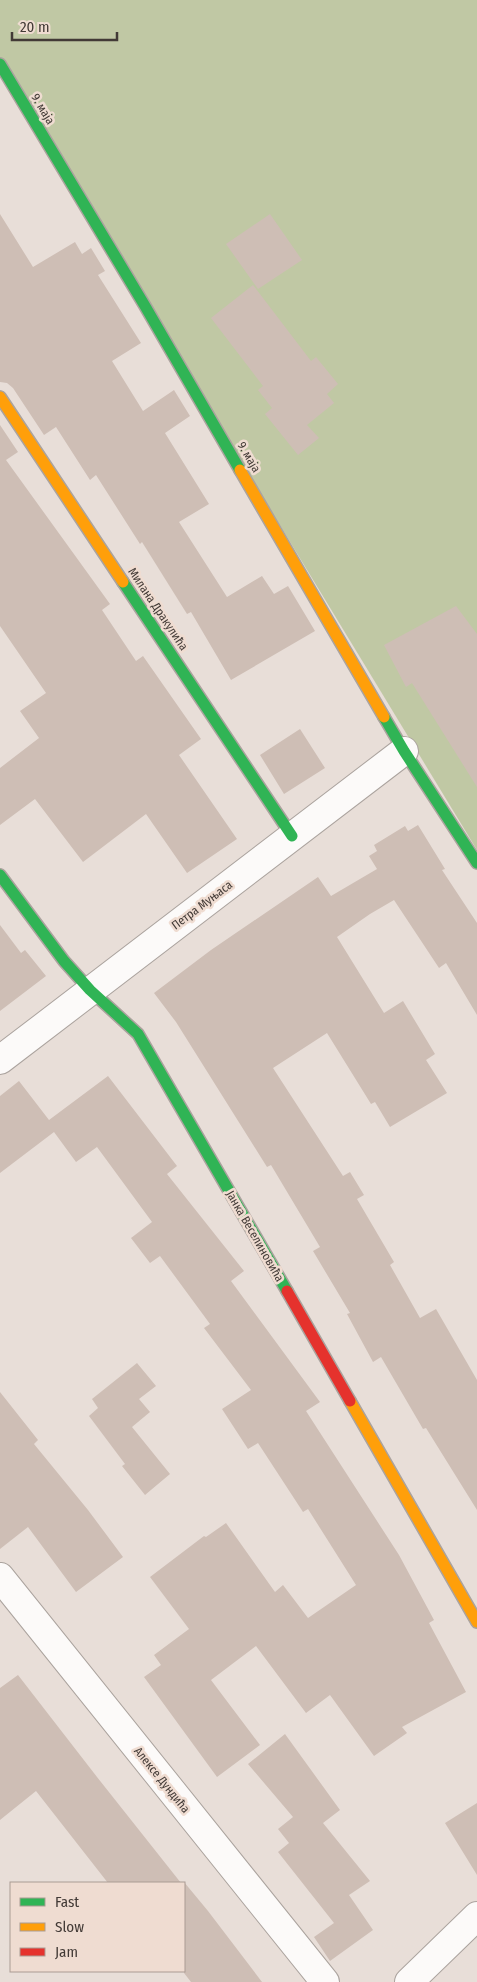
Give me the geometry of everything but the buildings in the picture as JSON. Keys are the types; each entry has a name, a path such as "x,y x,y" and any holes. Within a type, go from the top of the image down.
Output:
{"street":[{"name":"9. маја","path":"0,64 150,314 404,751 477,863"},
{"name":"Милана Дракулића","path":"0,397 292,836"},
{"name":"Петра Муњаса","path":"0,1060 404,751"},
{"name":"Јанка Веселиновића","path":"0,875 64,961 90,990 138,1034 477,1622"},
{"name":"Алексе Дундића","path":"0,1577 325,1982"},
{"path":"409,1982 477,1916"}],"green space":[{"path":"0,0 477,0 477,850 0,64"}],"traffic: fast":[{"path":"0,64 145,306 240,470"},
{"path":"123,582 292,836"},
{"path":"384,717 477,863"},
{"path":"0,875 64,961 90,990 138,1034 287,1291"}],"traffic: slow":[{"path":"0,397 123,582"},
{"path":"240,470 384,717"},
{"path":"350,1401 477,1622"}],"traffic: jam":[{"path":"287,1291 350,1401"}]}
